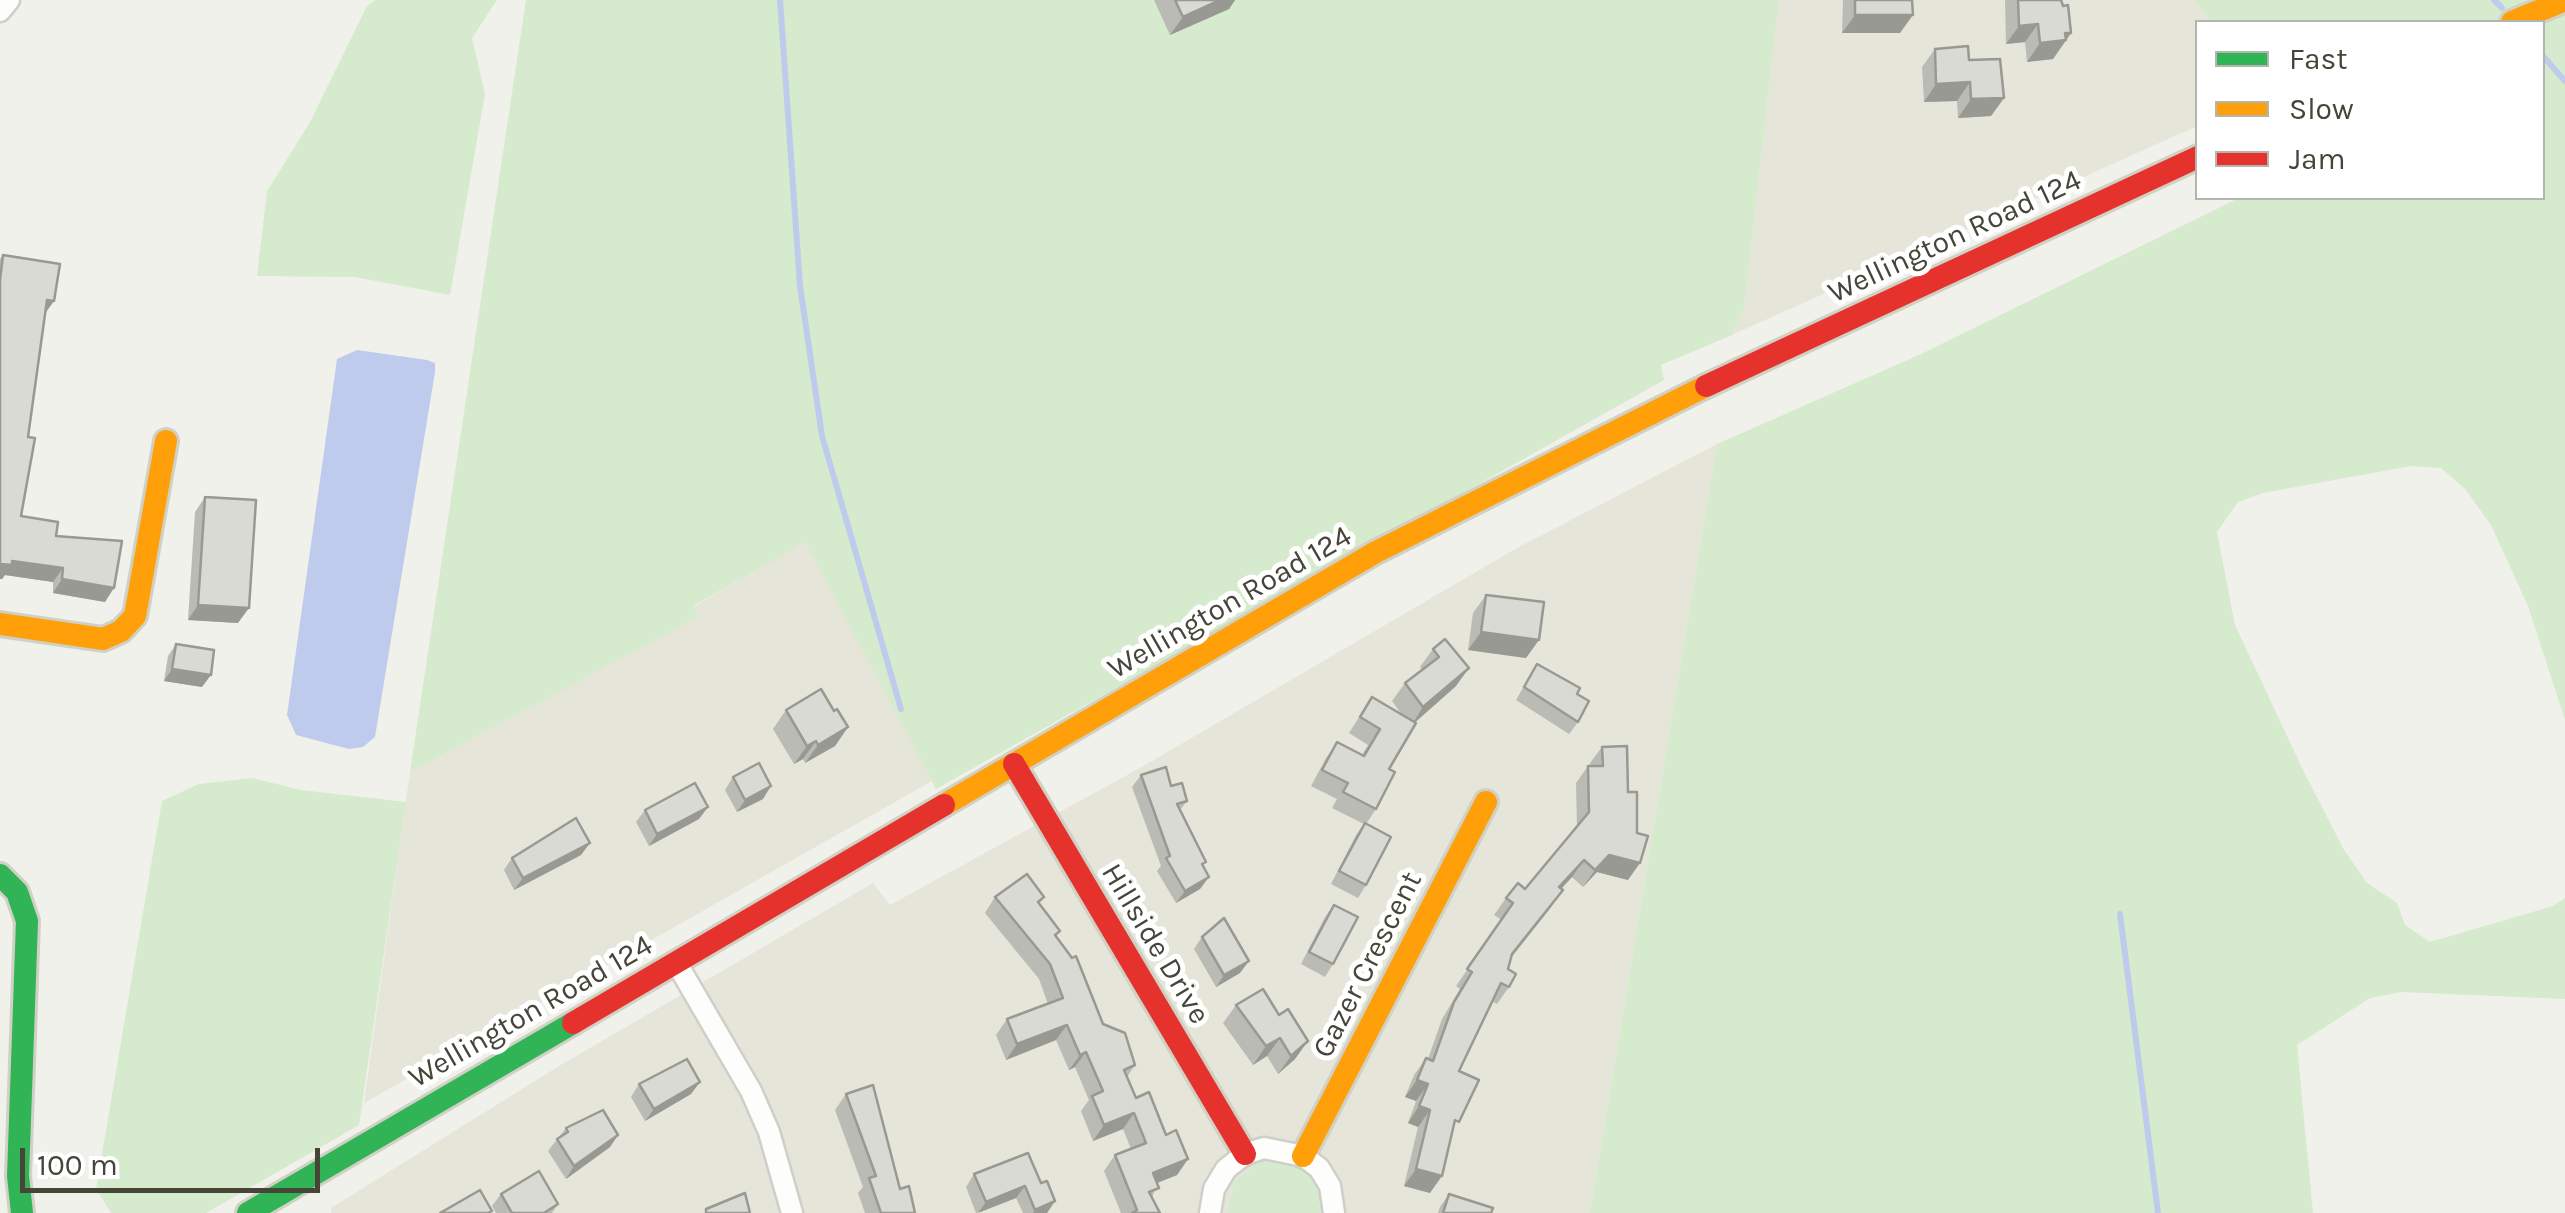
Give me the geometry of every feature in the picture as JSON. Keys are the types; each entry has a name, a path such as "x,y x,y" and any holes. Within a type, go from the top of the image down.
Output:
{"main road":[{"path":"2517,20 2565,0"},
{"name":"Wellington Road 124","path":"248,1213 1014,764 1488,492 2195,158"},
{"path":"0,624 102,638 122,631 135,616 166,441"},
{"name":"Hillside Drive","path":"1014,764 1245,1154"},
{"name":"Gazer Crescent","path":"1303,1156 1486,802"},
{"path":"0,875 17,892 26,921 18,1174 22,1213"}],"street":[{"path":"0,11 9,0"},
{"path":"676,962 751,1091 768,1132 792,1213"},
{"path":"1210,1213 1214,1189 1226,1168 1245,1154 1274,1148 1303,1156 1330,1186 1334,1213"}],"shaded area":[{"path":"1779,0 2194,0 2209,20 2195,20 2195,127 1732,335 1744,309"},
{"path":"1717,444 1590,1213 331,1213 331,1208 554,1069 873,883 890,905 1140,768 1517,548"},
{"path":"805,541 932,781 364,1103 410,772 697,617 693,607"}],"green space":[{"path":"375,0 497,0 472,38 485,94 450,295 355,277 257,276 267,191 309,124 367,6"},
{"path":"526,0 1779,0 1744,309 1732,335 1661,365 1664,380 936,789 805,542 693,606 698,617 410,772"},
{"path":"2194,0 2565,0 2565,720 2528,606 2491,525 2465,489 2441,468 2411,466 2263,493 2238,502 2217,532 2235,625 2302,768 2344,850 2367,883 2397,903 2405,925 2430,942 2553,906 2565,898 2565,999 2401,992 2370,998 2297,1045 2313,1213 1590,1213 1717,444 1919,355 2235,200 2545,200 2545,20 2209,20"},
{"path":"252,778 301,790 406,802 359,1125 206,1213 111,1213 96,1189 162,801 199,784"},
{"path":"1274,1159 1305,1168 1316,1179 1325,1213 1227,1213 1234,1181 1259,1162"}],"water":[{"path":"357,350 427,360 435,363 435,372 375,737 363,747 349,749 296,735 287,715 337,359"}],"building":[{"path":"1175,0 1220,0 1183,17"},
{"path":"1855,0 1912,0 1913,15 1855,15"},
{"path":"2018,0 2061,0 2063,6 2068,5 2071,33 2065,33 2066,40 2040,43 2038,24 2019,26"},
{"path":"1968,46 1969,60 2000,59 2004,98 1971,99 1970,82 1936,84 1935,49"},
{"path":"3,255 60,264 54,301 47,300 28,437 35,438 21,516 58,522 56,536 122,541 114,588 62,579 63,568 12,561 12,565 0,564"},
{"path":"205,497 256,500 249,608 198,605"},
{"path":"1486,595 1544,602 1539,640 1481,632"},
{"path":"1445,639 1469,668 1423,707 1405,683 1439,657 1433,649"},
{"path":"176,644 214,650 211,675 172,669"},
{"path":"1537,664 1580,688 1577,694 1589,701 1578,722 1524,687"},
{"path":"821,689 848,727 818,745 816,741 807,746 786,710"},
{"path":"1372,697 1416,723 1389,769 1395,772 1376,809 1343,792 1348,783 1322,770 1337,742 1364,756 1380,729 1360,717"},
{"path":"1627,746 1628,792 1637,792 1637,833 1648,836 1640,863 1609,855 1595,870 1584,860 1559,887 1563,890 1512,954 1508,969 1516,974 1509,987 1501,983 1459,1071 1479,1080 1459,1122 1455,1120 1442,1176 1416,1169 1430,1110 1419,1106 1428,1084 1417,1080 1426,1058 1433,1061 1454,1002 1472,972 1467,969 1513,903 1506,898 1518,883 1525,889 1589,812 1588,766 1603,766 1602,747"},
{"path":"759,763 771,786 745,800 733,777"},
{"path":"1166,767 1171,786 1182,783 1187,801 1177,804 1206,862 1202,864 1209,877 1185,891 1166,858 1170,856 1141,775"},
{"path":"695,783 708,807 657,834 645,810"},
{"path":"576,818 590,843 523,878 512,858"},
{"path":"1365,823 1391,837 1366,885 1339,871"},
{"path":"1027,874 1044,897 1038,902 1060,931 1055,935 1072,958 1076,956 1103,1024 1125,1033 1135,1065 1124,1070 1136,1098 1149,1092 1166,1135 1176,1130 1188,1159 1153,1173 1159,1188 1149,1192 1160,1213 1132,1213 1137,1210 1115,1155 1146,1143 1134,1113 1104,1125 1092,1096 1103,1091 1086,1052 1080,1055 1067,1025 1017,1044 1007,1019 1063,998 1050,964 995,897"},
{"path":"1334,905 1358,917 1333,964 1309,952"},
{"path":"1224,918 1249,961 1224,975 1202,937"},
{"path":"1263,989 1279,1015 1288,1009 1308,1041 1291,1056 1280,1038 1266,1046 1236,1005"},
{"path":"687,1059 700,1082 654,1109 639,1084"},
{"path":"873,1085 900,1189 909,1186 915,1213 881,1213 869,1178 876,1176 846,1094"},
{"path":"603,1110 618,1135 574,1166 557,1139 568,1132 566,1128"},
{"path":"1028,1153 1041,1183 1047,1181 1055,1201 1035,1210 1025,1186 986,1202 974,1174"},
{"path":"539,1171 558,1204 544,1213 512,1213 501,1194"},
{"path":"480,1190 492,1211 440,1213"},
{"path":"745,1193 750,1213 706,1213 706,1209"},
{"path":"1449,1194 1493,1208 1491,1213 1443,1213"}],"waterway":[{"path":"780,0 800,286 822,436 901,709"},
{"path":"2494,0 2502,8"},
{"path":"2545,58 2565,81"},
{"path":"2120,914 2158,1213"}],"traffic: fast":[{"path":"0,875 17,892 27,921 18,1176 22,1213"},
{"path":"248,1213 573,1023"}],"traffic: slow":[{"path":"2517,20 2565,0"},
{"path":"944,805 1376,552 1706,386"},
{"path":"0,624 103,639 121,631 135,616 166,441"},
{"path":"1303,1156 1486,802"}],"traffic: jam":[{"path":"1706,386 2195,158"},
{"path":"1014,764 1245,1154"},
{"path":"573,1023 944,805"}]}
